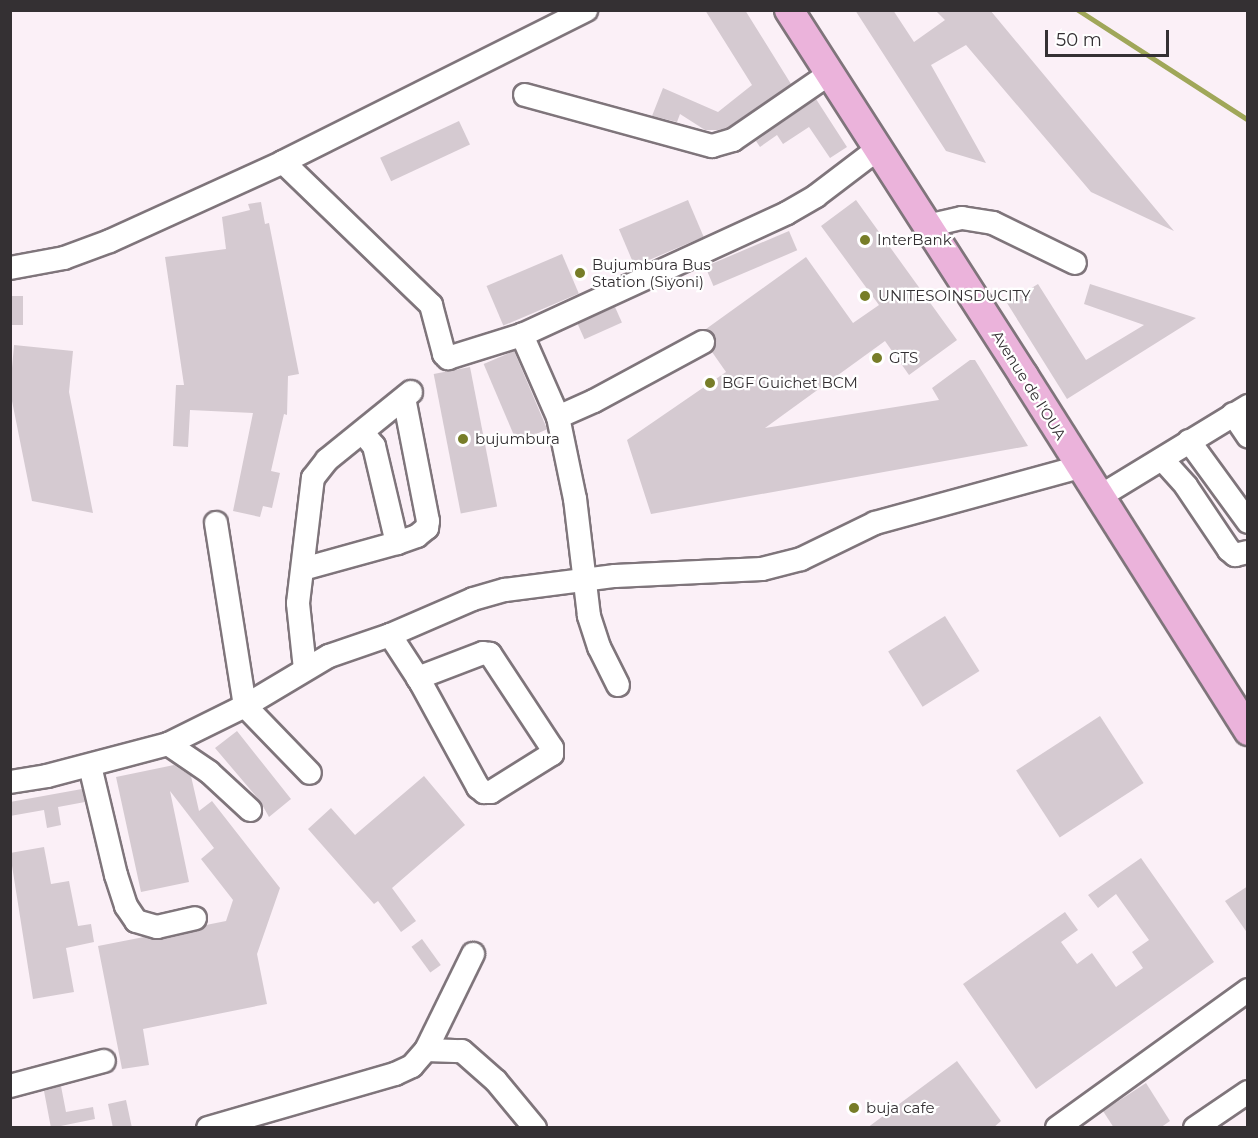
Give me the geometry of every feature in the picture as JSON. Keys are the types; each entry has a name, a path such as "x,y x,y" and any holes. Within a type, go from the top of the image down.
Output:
{"main road":[{"name":"Avenue de l'OUA","path":"789,10 1248,730"}],"street":[{"path":"10,268 64,258 110,241 283,162 586,10"},
{"path":"525,94 712,146 733,140 829,74"},
{"path":"283,162 431,305 444,354 448,358 522,335 787,213 816,196 878,149"},
{"path":"927,226 962,219 993,223 1075,263"},
{"path":"522,335 558,417 573,487 589,616 599,647 618,685"},
{"path":"558,417 594,401 703,342"},
{"path":"303,569 397,543 423,532 428,521 407,395 327,460 313,478 298,603 305,669"},
{"path":"1099,497 1240,410 1248,436"},
{"path":"363,433 374,446 397,543"},
{"path":"1189,441 1248,522"},
{"path":"1162,459 1186,486 1229,550 1235,555 1248,552"},
{"path":"10,782 90,766 168,744 244,706 329,656 390,634 473,599 505,590 585,579 762,569 801,559 875,523 1080,467"},
{"path":"216,523 244,706 310,773"},
{"path":"390,634 418,678 478,788 484,792 491,792 552,754 552,748 490,654 483,653 418,678"},
{"path":"168,744 209,772 250,810"},
{"path":"90,766 116,875 126,906 136,921 157,927 195,918"},
{"path":"208,1128 395,1074 412,1066 426,1050 473,954"},
{"path":"1057,1128 1247,992"},
{"path":"426,1050 462,1051 496,1081 535,1128"},
{"path":"10,1086 104,1061"},
{"path":"1195,1128 1248,1092"}],"building":[{"path":"705,10 745,10 791,84 727,128 718,130 705,130 680,114 677,122 652,116 663,88 718,112 752,85"},
{"path":"855,10 893,10 914,42 945,20 935,10 990,10 1174,231 1091,192 966,45 931,65 986,163 946,151"},
{"path":"816,99 847,147 830,158 809,127 783,144 777,135 760,147 756,141"},
{"path":"459,121 470,145 391,181 380,158"},
{"path":"688,200 704,237 635,266 619,229"},
{"path":"856,200 957,340 909,375 885,341 765,428 939,400 932,388 970,360 975,360 1028,446 651,514 627,440 726,372 712,352 716,343 715,336 706,329 806,257 853,323 879,305 821,226"},
{"path":"261,202 265,224 269,223 299,374 288,376 287,415 284,414 271,471 280,473 272,508 263,506 260,517 233,511 253,413 190,410 188,447 173,446 176,385 184,385 165,257 226,249 222,217 250,210 248,204"},
{"path":"789,231 797,250 713,286 705,267"},
{"path":"562,254 579,294 503,326 487,286"},
{"path":"1038,284 1086,360 1144,325 1084,304 1090,284 1196,318 1067,399 1007,303"},
{"path":"10,296 23,296 23,325 10,325"},
{"path":"615,307 622,323 584,339 578,324"},
{"path":"14,345 73,351 69,392 93,513 32,501 10,391"},
{"path":"514,351 547,429 517,442 484,364"},
{"name":"bujumbura","path":"470,367 497,506 461,513 434,374"},
{"path":"945,616 979,671 923,707 888,652"},
{"path":"1100,716 1144,783 1060,838 1016,770"},
{"path":"237,731 291,799 269,817 260,801 215,748"},
{"path":"174,765 191,776 199,811 212,801 280,888 257,954 267,1004 143,1029 149,1065 122,1069 98,946 144,937 160,940 198,931 206,925 226,921 233,900 201,859 214,848 170,791 189,882 141,892 116,777"},
{"path":"424,776 465,825 392,888 416,921 401,932 378,901 374,904 308,829 331,808 355,835"},
{"path":"82,789 85,802 58,807 61,825 47,828 44,810 10,816 10,802"},
{"path":"44,847 51,884 69,881 78,926 91,924 94,942 66,948 74,992 33,999 10,853"},
{"path":"1141,858 1214,962 1036,1089 963,984 1065,912 1078,930 1061,942 1077,964 1092,953 1116,987 1143,968 1132,952 1149,940 1116,894 1098,908 1088,895"},
{"path":"1248,886 1248,934 1225,901"},
{"path":"422,939 441,965 430,973 411,947"},
{"path":"957,1061 1001,1121 993,1128 867,1128"},
{"path":"1146,1083 1170,1121 1160,1128 1114,1128 1103,1111"},
{"path":"61,1086 66,1112 93,1107 95,1119 51,1128 44,1091"},
{"path":"126,1100 132,1128 113,1128 108,1104"}],"waterway":[{"path":"1078,10 1248,120"}],"place":[{"name":"InterBank","path":"865,240"},
{"name":"Bujumbura Bus Station (Siyoni)","path":"580,273"},
{"name":"UNITESOINSDUCITY","path":"865,296"},
{"name":"GTS","path":"877,358"},
{"name":"BGF Guichet BCM","path":"710,383"},
{"name":"bujumbura","path":"463,439"},
{"name":"buja cafe","path":"854,1108"}]}
